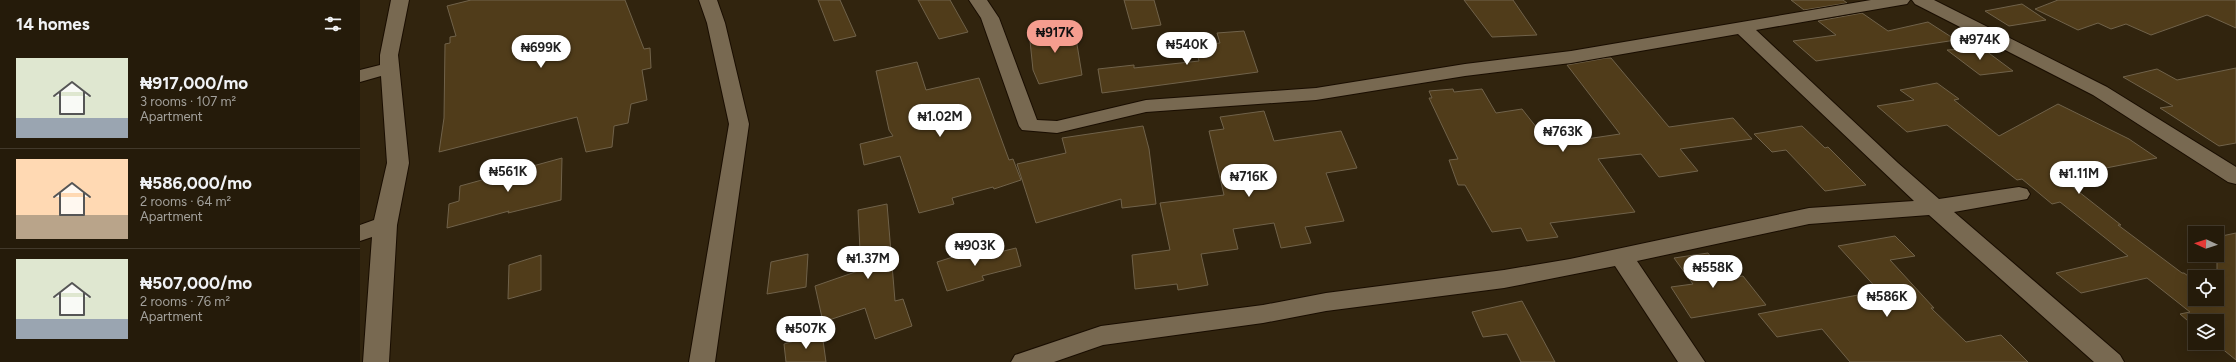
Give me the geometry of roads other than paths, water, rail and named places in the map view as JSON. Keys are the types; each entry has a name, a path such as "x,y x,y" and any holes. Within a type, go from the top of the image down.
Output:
{"street":[{"path":"376,362 385,225 398,163 389,55 400,0"},
{"path":"702,362 739,124 716,23 708,0"},
{"path":"978,0 990,18 1029,126 1057,127 1146,106 1316,94 1465,70 1571,57 1901,0"},
{"path":"1921,0 2100,90 2236,177"},
{"path":"1743,28 1890,168 2111,362"},
{"path":"360,76 390,68"},
{"path":"1024,362 1101,336 1263,314 1326,302 1504,279 1809,216 1936,207 2019,194"},
{"path":"360,233 385,225"},
{"path":"1621,256 1692,362"}]}
